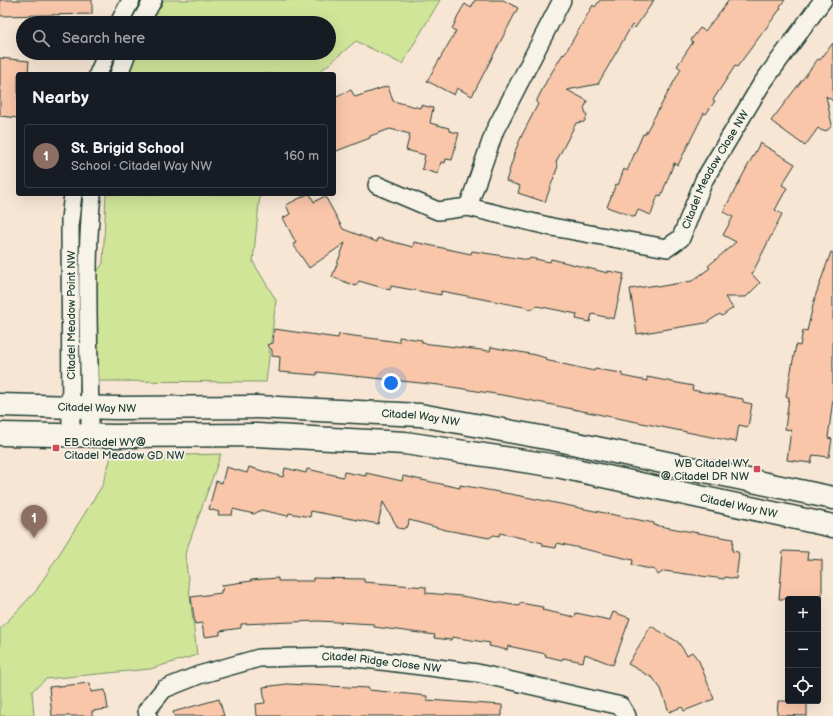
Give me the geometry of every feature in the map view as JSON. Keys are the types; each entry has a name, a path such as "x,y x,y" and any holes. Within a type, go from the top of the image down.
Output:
{"street":[{"path":"123,16 131,0"},
{"path":"144,16 152,0"},
{"path":"468,207 495,130 562,0"},
{"name":"Citadel Meadow Close NW","path":"377,185 438,211 468,207 552,227 667,248 682,238 704,180 761,85 822,0"},
{"path":"99,72 104,60"},
{"path":"120,72 124,60"},
{"name":"Citadel Meadow Point NW","path":"73,196 70,219 81,407"},
{"name":"Citadel Meadow Point NW","path":"81,435 81,407 89,266 89,222 92,196"},
{"name":"Citadel Way NW","path":"0,405 81,407 257,407 420,414 563,441 833,498"},
{"path":"257,407 257,435"},
{"name":"Citadel Way NW","path":"0,434 257,435 405,443 557,466 833,526"},
{"path":"557,466 563,441"},
{"name":"Citadel Ridge Close NW","path":"148,716 147,710 164,689 199,675 259,658 341,656 477,673 621,706 627,716"}],"green space":[{"path":"164,0 440,0 402,64 356,41 336,58 336,16 154,16"},
{"path":"133,60 334,60 319,72 129,72"},
{"path":"106,196 260,196 253,262 276,300 266,382 98,381 97,272 103,263"},
{"path":"221,454 185,554 197,655 150,669 46,679 32,691 34,716 0,716 0,629 36,591 102,486 111,457"}],"building":[{"path":"0,0 92,0 92,14 0,16"},
{"path":"475,0 503,0 518,8 472,96 457,88 454,95 427,81 456,31 452,29 461,10 465,4 471,8"},
{"path":"600,0 654,0 635,28 632,25 598,84 567,90 588,101 584,108 587,116 584,122 576,123 556,162 558,166 545,202 518,193 520,186 506,181 513,156 538,104 536,102 547,80 563,54 564,55 593,5 595,7"},
{"path":"729,0 785,0 780,6 781,8 737,67 735,66 713,100 715,101 706,114 704,113 678,165 674,163 661,196 658,195 651,215 638,210 635,217 607,207 624,169 627,171 643,134 645,134 681,69 677,66 693,42 691,40 700,28 705,31"},
{"path":"833,43 833,101 826,96 832,125 828,130 822,131 818,128 805,146 771,121 818,59 820,60"},
{"path":"0,58 29,61 28,72 16,72 16,118 0,116"},
{"path":"388,86 393,101 420,108 421,105 433,108 430,123 449,128 449,131 459,133 452,160 446,159 445,163 441,162 438,174 422,169 425,155 406,150 410,134 390,129 336,151 336,96 351,90 355,97"},
{"path":"760,143 795,164 782,185 787,188 775,210 782,214 752,274 760,283 746,297 725,297 733,308 722,316 720,314 706,323 637,334 630,289 657,285 657,287 692,281 710,268 708,266 736,242 723,235 733,217 723,212"},
{"path":"304,196 311,196 314,202 325,196 343,229 377,242 378,238 413,247 414,242 471,254 472,251 550,262 551,259 608,273 608,271 624,274 614,319 592,314 590,322 576,319 577,314 537,306 531,310 524,307 441,291 441,295 391,286 390,290 359,281 356,286 332,277 345,243 309,268 293,244 296,243 283,218 290,214 286,205"},
{"path":"831,252 833,253 833,399 828,438 832,439 829,457 813,455 811,463 787,460 791,430 785,429 789,397 786,397 796,345 800,346 803,330 807,331 815,297"},
{"path":"274,329 338,338 339,334 399,342 399,337 422,340 422,343 490,351 491,347 536,355 546,358 545,360 594,371 595,369 622,373 622,376 647,381 647,377 693,386 692,390 743,399 743,402 752,404 748,427 739,425 736,442 508,396 439,385 317,372 317,375 279,372 280,357 272,356 272,350 267,345 273,343"},
{"path":"226,467 247,473 249,467 283,477 285,468 306,473 307,469 343,477 344,472 366,476 366,473 402,481 403,476 460,488 460,485 521,496 654,523 654,525 733,539 732,551 738,552 739,555 736,579 725,577 724,579 664,571 658,575 655,570 632,565 633,560 557,543 556,548 543,546 543,543 500,533 499,536 494,535 489,538 446,530 409,520 408,526 403,529 398,528 383,502 378,524 311,511 310,517 289,513 288,516 261,510 254,514 233,509 232,515 218,515 219,512 209,509 216,481 222,483"},
{"path":"783,551 808,552 807,559 822,560 822,599 821,596 785,596 785,599 779,599"},
{"path":"278,578 278,581 313,581 313,578 364,579 364,582 426,587 426,593 461,596 519,606 520,603 543,607 542,610 575,617 576,613 610,620 613,612 630,618 613,665 585,654 583,662 563,658 562,660 545,656 546,654 508,646 507,650 489,646 490,643 452,637 451,640 434,638 435,635 374,627 374,624 318,621 241,624 241,628 220,631 220,635 204,637 202,623 195,624 191,597 221,593 221,590 223,590 222,585 251,580"},
{"path":"651,626 678,642 687,655 692,652 699,661 714,699 684,711 682,707 669,712 661,689 653,678 628,664"},
{"path":"90,683 91,692 105,690 108,709 92,711 92,716 52,716 49,687"},
{"path":"287,684 369,688 369,690 427,696 427,700 502,705 502,716 257,716 256,704 265,703 263,687"},
{"path":"219,699 224,716 174,716 173,712"},
{"path":"778,701 785,701 785,704 807,704 807,716 777,715"}],"place":[{"name":"EB Citadel WY@ Citadel Meadow GD NW","path":"56,448"},
{"name":"WB Citadel WY @ Citadel DR NW","path":"757,469"},
{"name":"St. Brigid School","path":"34,538"}]}
